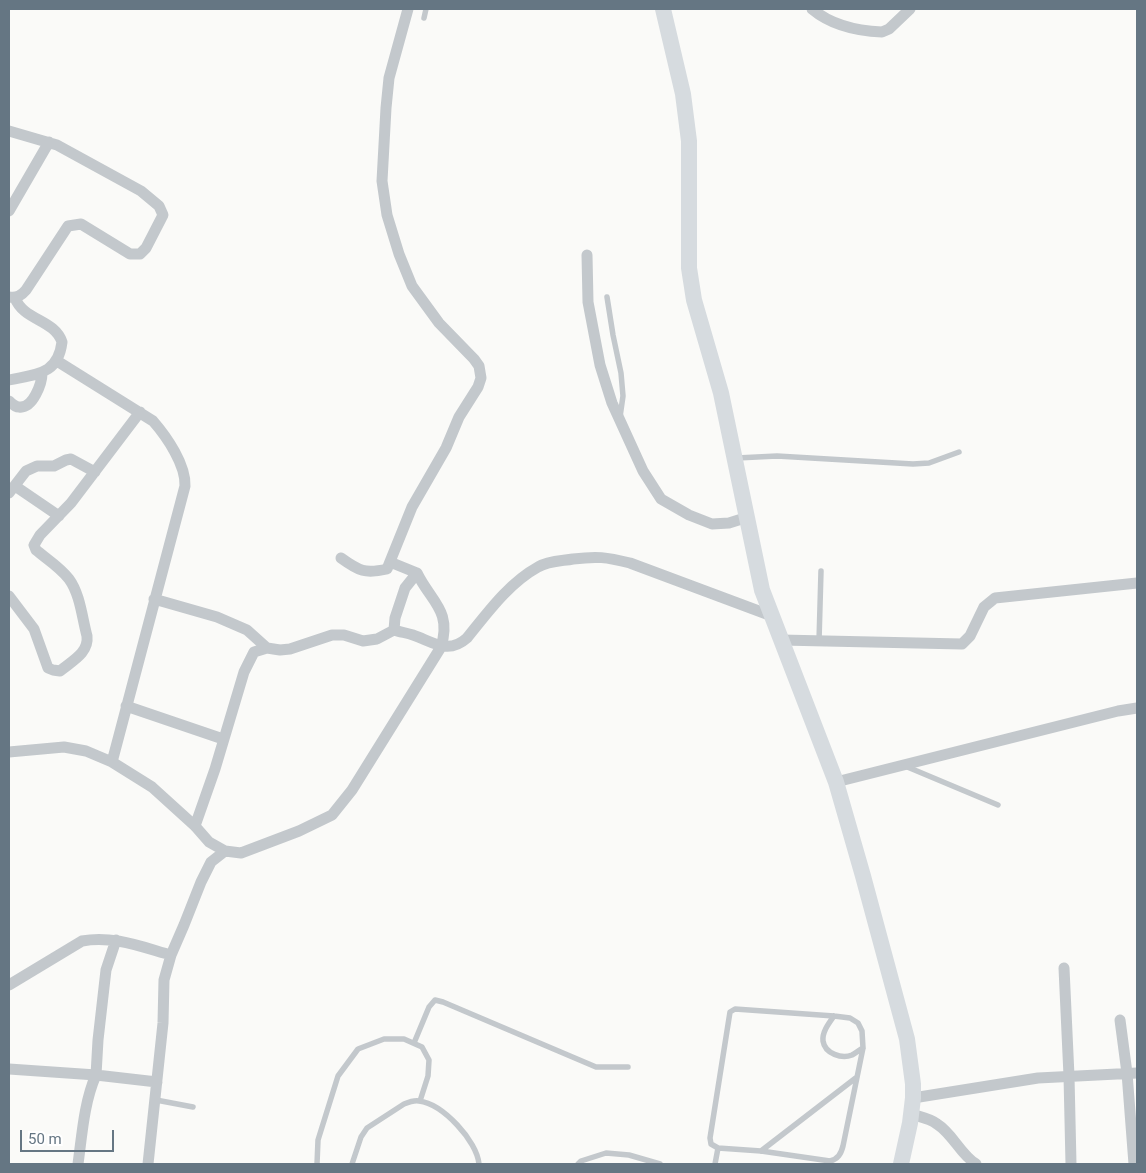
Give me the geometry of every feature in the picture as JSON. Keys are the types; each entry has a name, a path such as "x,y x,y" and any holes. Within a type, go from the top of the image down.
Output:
{"street":[{"path":"341,558 362,571 371,572 387,569 412,507 446,448 459,417 478,387 481,378 479,366 474,359 439,323 412,286 399,254 387,215 382,181 386,108 393,62 408,9"},
{"path":"663,9 683,94 689,141 688,240 690,276 694,300 721,393 762,590 836,782 907,1039 914,1084 912,1106 901,1164"},
{"path":"812,9 822,17 835,23 882,32 889,29 910,9"},
{"path":"9,130 49,142 141,191 159,206 163,215 146,248 140,254 130,254 81,224 68,226 26,290 21,296 12,298 28,314 55,330 60,336 62,348 57,361 49,370 9,380"},
{"path":"9,211 49,142"},
{"path":"587,255 590,320 600,365 612,403 643,472 661,499 688,515 712,524 729,523 748,517"},
{"path":"57,361 153,421 160,429 184,469 186,476 185,486 112,762"},
{"path":"9,401 20,407 30,403 40,387 42,373"},
{"path":"9,596 34,629 48,668 60,671 86,649 88,643 87,636 76,592 72,584 67,577 36,550 34,545 40,535 71,503 140,412"},
{"path":"59,516 12,489 26,471 32,468 54,466 66,460 76,461 95,472"},
{"path":"195,826 244,672 254,652 266,648 290,649 332,635 344,635 363,641 377,639 394,630 441,647 461,644 507,591 539,566 594,556 630,563 772,616"},
{"path":"9,752 64,747 86,751 112,762 152,786 195,826 209,842 225,851 241,853 332,816 352,790 441,647 444,637 444,621 438,603 425,589 417,573 390,562"},
{"path":"394,630 395,618 404,588 417,573"},
{"path":"781,640 962,644 970,636 984,606 995,598 1137,583"},
{"path":"154,599 217,617 248,630 266,648"},
{"path":"126,706 223,739"},
{"path":"836,782 1109,713 1136,712"},
{"path":"148,1164 163,1023 164,980 171,955 201,882 211,862 225,851"},
{"path":"9,985 82,941 94,938 116,940 171,955"},
{"path":"78,1164 84,1122 92,1084 96,1075 106,970 116,940"},
{"path":"1064,968 1071,1164"},
{"path":"1120,1020 1132,1073 1134,1164"},
{"path":"9,1069 96,1075 157,1082"},
{"path":"912,1106 1038,1078 1132,1073"},
{"path":"912,1106 930,1120 939,1124 964,1154 976,1164"}],"lane":[{"path":"424,18 426,9"},
{"path":"607,298 624,396 620,419"},
{"path":"735,458 777,456 913,464 929,463 959,452"},
{"path":"819,641 821,570"},
{"path":"903,766 998,805"},
{"path":"414,1043 429,1007 436,1000 596,1067 628,1067"},
{"path":"735,1009 850,1018 858,1023 862,1031 863,1048 841,1153 836,1160 830,1161 761,1151 718,1148 711,1144 710,1138 730,1012 735,1009"},
{"path":"834,1016 826,1027 823,1041 829,1052 839,1056 851,1056 863,1048"},
{"path":"316,1164 318,1140 338,1076 358,1049 384,1039 404,1038 422,1047 429,1060 428,1076 420,1101"},
{"path":"761,1151 857,1077"},
{"path":"156,1100 193,1107"},
{"path":"352,1164 361,1137 367,1128 410,1101 420,1101 443,1112 454,1122 477,1152 479,1164"},
{"path":"715,1164 718,1148"},
{"path":"578,1164 606,1153 629,1155 660,1164"}]}
